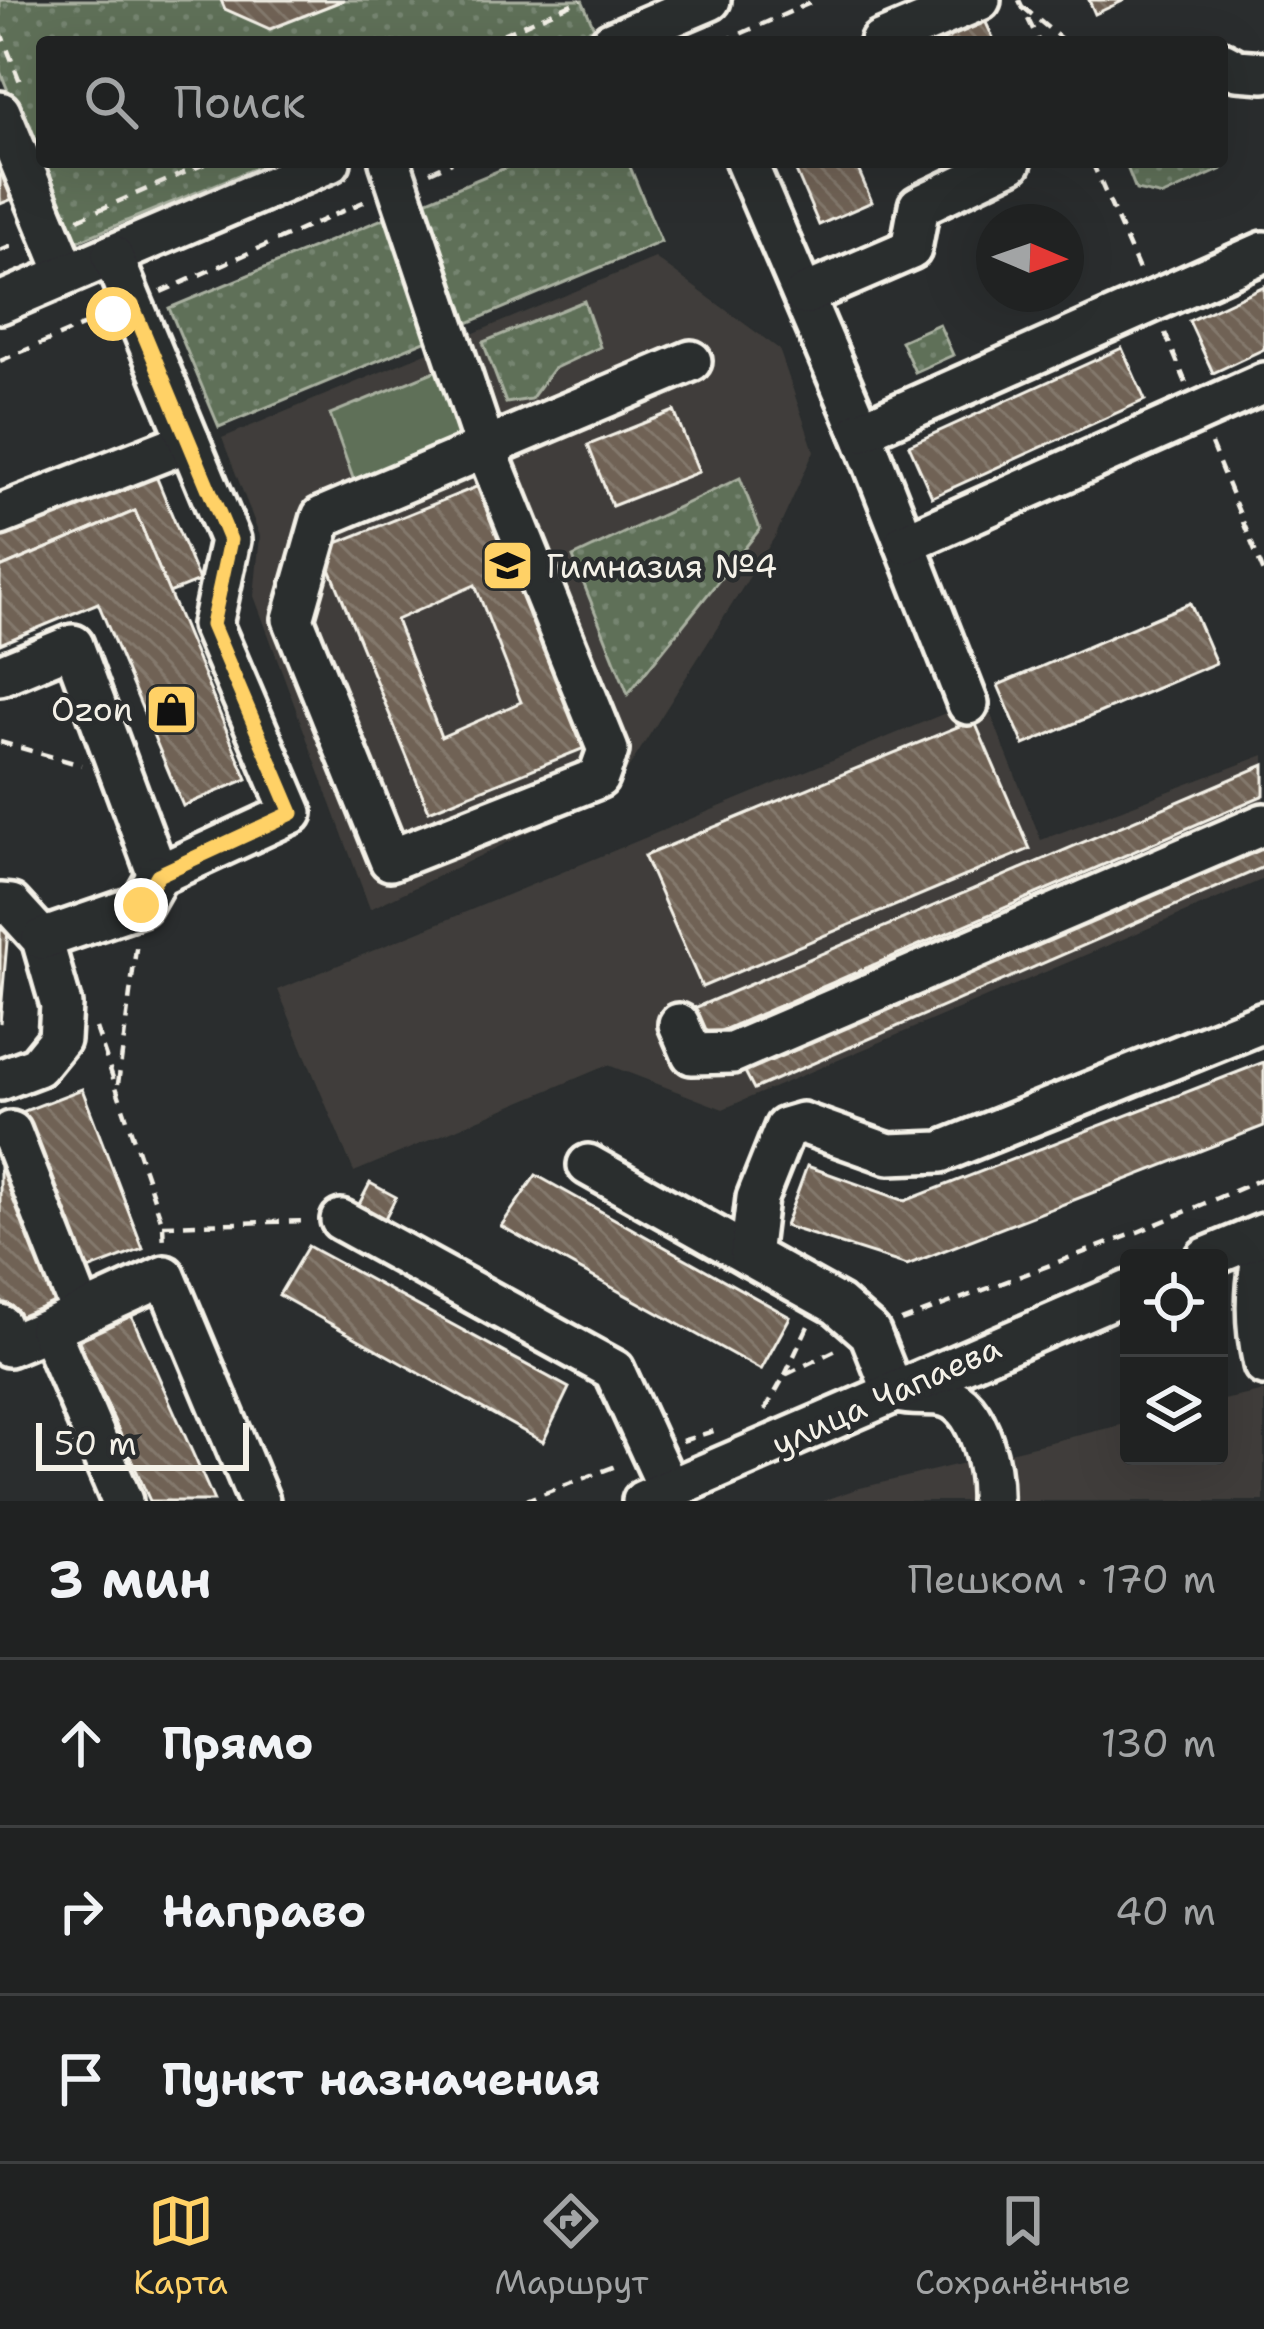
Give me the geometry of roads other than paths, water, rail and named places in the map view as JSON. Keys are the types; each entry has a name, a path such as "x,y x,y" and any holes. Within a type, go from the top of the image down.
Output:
{"street":[{"path":"894,36 980,0"},
{"path":"632,36 694,18"},
{"path":"1228,65 1264,72"},
{"path":"0,112 67,274"},
{"path":"0,303 316,168"},
{"path":"749,168 861,431 968,704"},
{"path":"804,295 910,249 919,206 999,168"},
{"path":"395,174 486,449 608,750 598,778 390,860 293,619 322,517 486,449 692,362"},
{"path":"861,431 1264,252"},
{"path":"42,939 149,890 292,813 212,625 230,540 112,255"},
{"path":"905,544 1264,383"},
{"path":"0,515 188,441"},
{"path":"0,675 73,645 121,776 149,890"},
{"path":"679,1024 692,1054 732,1053 1264,824"},
{"path":"0,904 11,905 42,939 61,1005 58,1039 37,1066 0,1080"},
{"path":"750,1256 757,1198 785,1129 802,1123 889,1154 940,1152 1264,1022"},
{"path":"11,1132 122,1501"},
{"path":"588,1165 822,1295 870,1333 893,1391 945,1396 962,1405 985,1446 991,1501"},
{"path":"341,1220 614,1370 656,1496"},
{"path":"1228,1249 1264,1234"},
{"path":"1264,1248 1256,1288 1264,1365"},
{"path":"0,1325 8,1346 165,1276 259,1501"},
{"name":"улица Чапаева","path":"656,1496 1120,1295"}],"place":[{"name":"Гимназия №4","path":"507,566"},
{"name":"Ozon","path":"172,709"}]}
